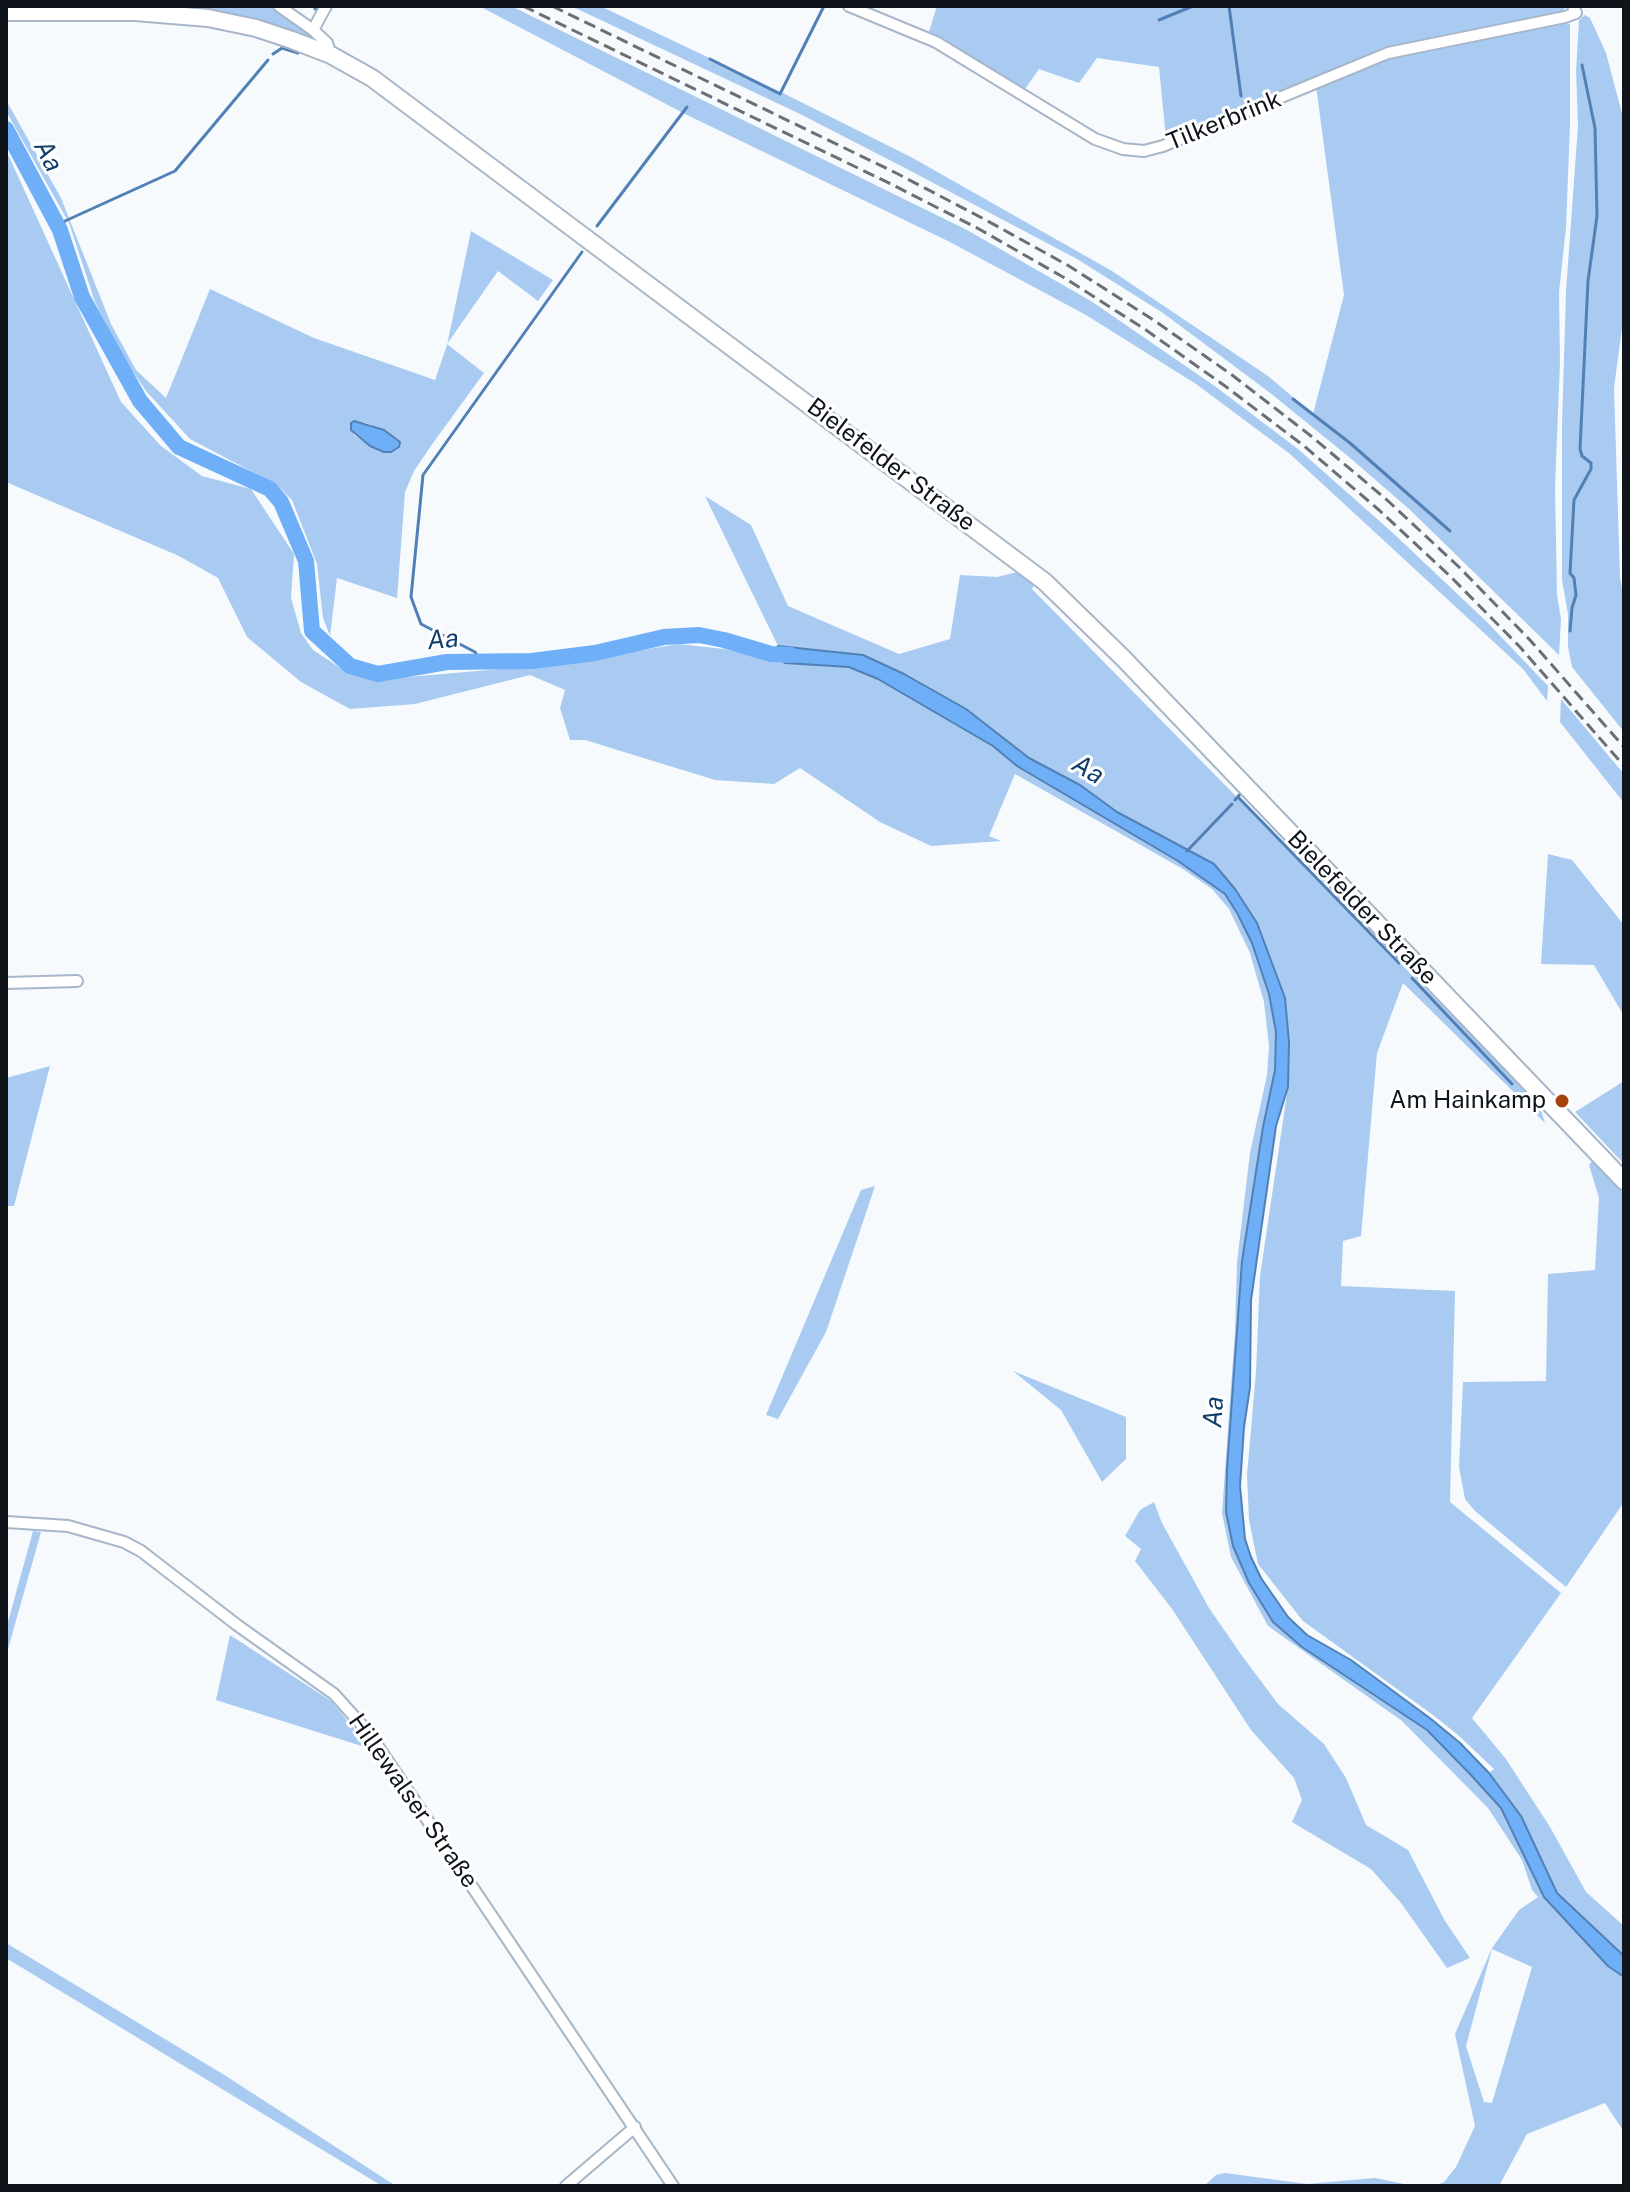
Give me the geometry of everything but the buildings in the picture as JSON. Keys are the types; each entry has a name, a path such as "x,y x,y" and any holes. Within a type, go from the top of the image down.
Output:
{"main road":[{"name":"Bielefelder Straße","path":"6,12 135,12 208,18 256,28 331,55 390,91 1045,582 1123,658 1624,1181"}],"street":[{"path":"279,6 327,43 331,55"},
{"path":"313,30 326,6"},
{"name":"Tilkerbrink","path":"849,6 936,42 1095,139 1123,149 1144,151 1163,146 1388,53 1565,17 1574,9"},
{"path":"6,983 77,981"},
{"name":"Hillewalser Straße","path":"6,1522 68,1526 124,1542 141,1551 334,1694 369,1733 673,2186"},
{"path":"566,2186 635,2127"}],"shaded area":[{"path":"6,6 270,6 313,38 311,41 259,22"},
{"path":"479,6 511,6 967,230 1091,301 1216,387 1298,449 1486,621 1548,686 1547,701 1523,669 1290,454 1196,384 1086,315 948,241 685,114"},
{"path":"571,6 600,6 911,157 1112,271 1268,376 1313,414 1344,295 1316,86 1390,56 1561,22 1570,24 1570,124 1566,228 1559,292 1560,362 1555,487 1557,595 1561,619 1559,655 1409,509 1349,457 1269,392 1163,313 1077,259 905,168 798,113"},
{"path":"937,6 1566,6 1562,14 1387,48 1166,139 1159,67 1097,58 1079,83 1039,69 1023,92 928,35"},
{"path":"1585,15 1590,18 1606,53 1624,121 1624,313 1614,388 1620,578 1624,598 1624,732 1572,667 1562,580 1566,291 1578,126 1576,71 1579,20"},
{"path":"6,100 61,198 111,324 136,370 166,398 210,289 314,338 435,380 447,344 484,373 414,471 405,492 397,598 337,578 330,636 323,618 317,564 292,500 277,485 190,439 146,391 121,354 95,302 69,223 6,111","holes":["354,421 370,424 397,449 384,452 354,435"]},
{"path":"6,150 121,402 161,446 202,476 251,489 294,554 291,598 301,633 313,650 345,671 372,680 548,665 679,644 724,649 785,663 849,667 878,679 993,746 1017,766 1178,861 1225,894 1252,943 1269,994 1276,1032 1275,1070 1242,1261 1226,1512 1273,1622 1302,1647 1427,1730 1501,1808 1544,1897 1608,1966 1624,1977 1624,2132 1605,2103 1527,2134 1499,2186 1434,2186 1444,2182 1456,2167 1475,2126 1455,2034 1492,1948 1519,1910 1538,1897 1532,1890 1522,1860 1488,1808 1402,1721 1268,1626 1231,1557 1222,1513 1237,1262 1250,1153 1267,1075 1269,1046 1264,1002 1250,953 1229,909 1212,889 1183,869 1015,774 989,836 1001,841 931,846 880,822 800,768 774,784 715,780 585,740 570,740 560,708 565,690 530,675 415,704 350,709 301,682 247,637 218,578 179,556 6,482","holes":["1492,1949 1532,1967 1492,2103 1484,2102 1466,2046"]},
{"path":"471,231 553,280 538,301 498,271 447,344"},
{"path":"705,496 751,525 788,606 899,654 950,639 960,575 997,577 1017,572 1034,585 1032,589 1539,1104 1545,1123 1403,983 1377,1053 1361,1236 1343,1241 1341,1286 1455,1291 1450,1502 1561,1593 1472,1718 1506,1759 1550,1827 1586,1892 1624,1926 1624,1956 1557,1893 1521,1816 1489,1773 1494,1769 1433,1715 1303,1621 1258,1564 1249,1520 1247,1475 1260,1276 1288,1087 1289,1042 1285,998 1214,864 1117,812 1080,785 1029,758 966,709 904,674 778,646"},
{"path":"1561,699 1624,774 1624,803 1560,722"},
{"path":"1548,854 1572,860 1624,925 1624,1016 1594,965 1541,964"},
{"path":"50,1066 14,1206 6,1206 6,1078"},
{"path":"1624,1081 1624,1164 1575,1112"},
{"path":"1591,1162 1600,1166 1624,1192 1624,1502 1566,1587 1475,1511 1465,1499 1459,1467 1463,1382 1546,1381 1548,1274 1595,1270 1599,1198 1589,1165"},
{"path":"875,1186 826,1332 778,1419 766,1415 861,1190"},
{"path":"1013,1371 1126,1417 1126,1459 1102,1482 1061,1410"},
{"path":"1154,1502 1162,1523 1209,1608 1240,1653 1278,1704 1324,1744 1346,1778 1366,1825 1408,1850 1445,1921 1470,1958 1447,1968 1401,1903 1371,1869 1292,1822 1302,1800 1294,1778 1251,1730 1172,1609 1135,1561 1141,1549 1125,1536 1140,1510"},
{"path":"33,1531 41,1532 6,1656 6,1629"},
{"path":"230,1635 331,1701 371,1749 216,1700"},
{"path":"6,1943 226,2076 396,2186 382,2186 6,1958"},
{"path":"1225,2173 1307,2184 1375,2178 1414,2186 1204,2186 1216,2175"}],"water":[{"path":"354,421 384,430 400,442 399,447 384,452 370,446 351,430"},
{"path":"778,646 863,655 966,709 1029,758 1080,785 1117,812 1214,864 1257,923 1285,998 1289,1042 1288,1087 1276,1126 1251,1300 1250,1387 1240,1486 1245,1539 1251,1557 1261,1578 1288,1617 1307,1635 1351,1660 1431,1719 1489,1773 1521,1816 1557,1893 1624,1956 1624,1977 1608,1966 1544,1897 1501,1808 1427,1730 1302,1647 1273,1622 1249,1583 1233,1546 1226,1512 1227,1469 1242,1261 1275,1070 1276,1032 1269,994 1252,943 1225,894 1178,861 1017,766 993,746 878,679 849,667 785,663 771,654"}],"waterway":[{"path":"710,59 780,94 824,6"},
{"path":"1159,20 1193,6"},
{"path":"1229,6 1241,96"},
{"path":"273,54 282,48 298,53"},
{"path":"60,230 65,221 175,171 268,60"},
{"path":"1570,631 1576,595 1574,578 1570,573 1574,500 1591,469 1591,463 1582,456 1580,449 1588,281 1597,216 1595,128 1582,65"},
{"path":"597,226 687,107"},
{"name":"Aa","path":"6,129 60,230 82,297 140,401 179,447 270,489 281,502 306,561 312,631 350,666 378,674 447,662 532,661 595,653 664,637 699,635 771,654 791,655"},
{"path":"481,661 475,652 421,624 411,597 423,475 582,252"},
{"path":"1293,399 1350,443 1450,531"},
{"path":"1235,800 1241,793"},
{"path":"1238,797 1399,963"},
{"path":"1187,851 1232,804"},
{"path":"1412,978 1512,1084"}],"railway":[{"path":"523,6 979,229 1146,330 1304,446 1379,510 1520,647 1624,766"},
{"path":"552,6 896,173 1069,266 1152,319 1232,375 1387,500 1459,567 1529,639 1624,747"}],"place":[{"name":"Am Hainkamp","path":"1562,1101"}]}
